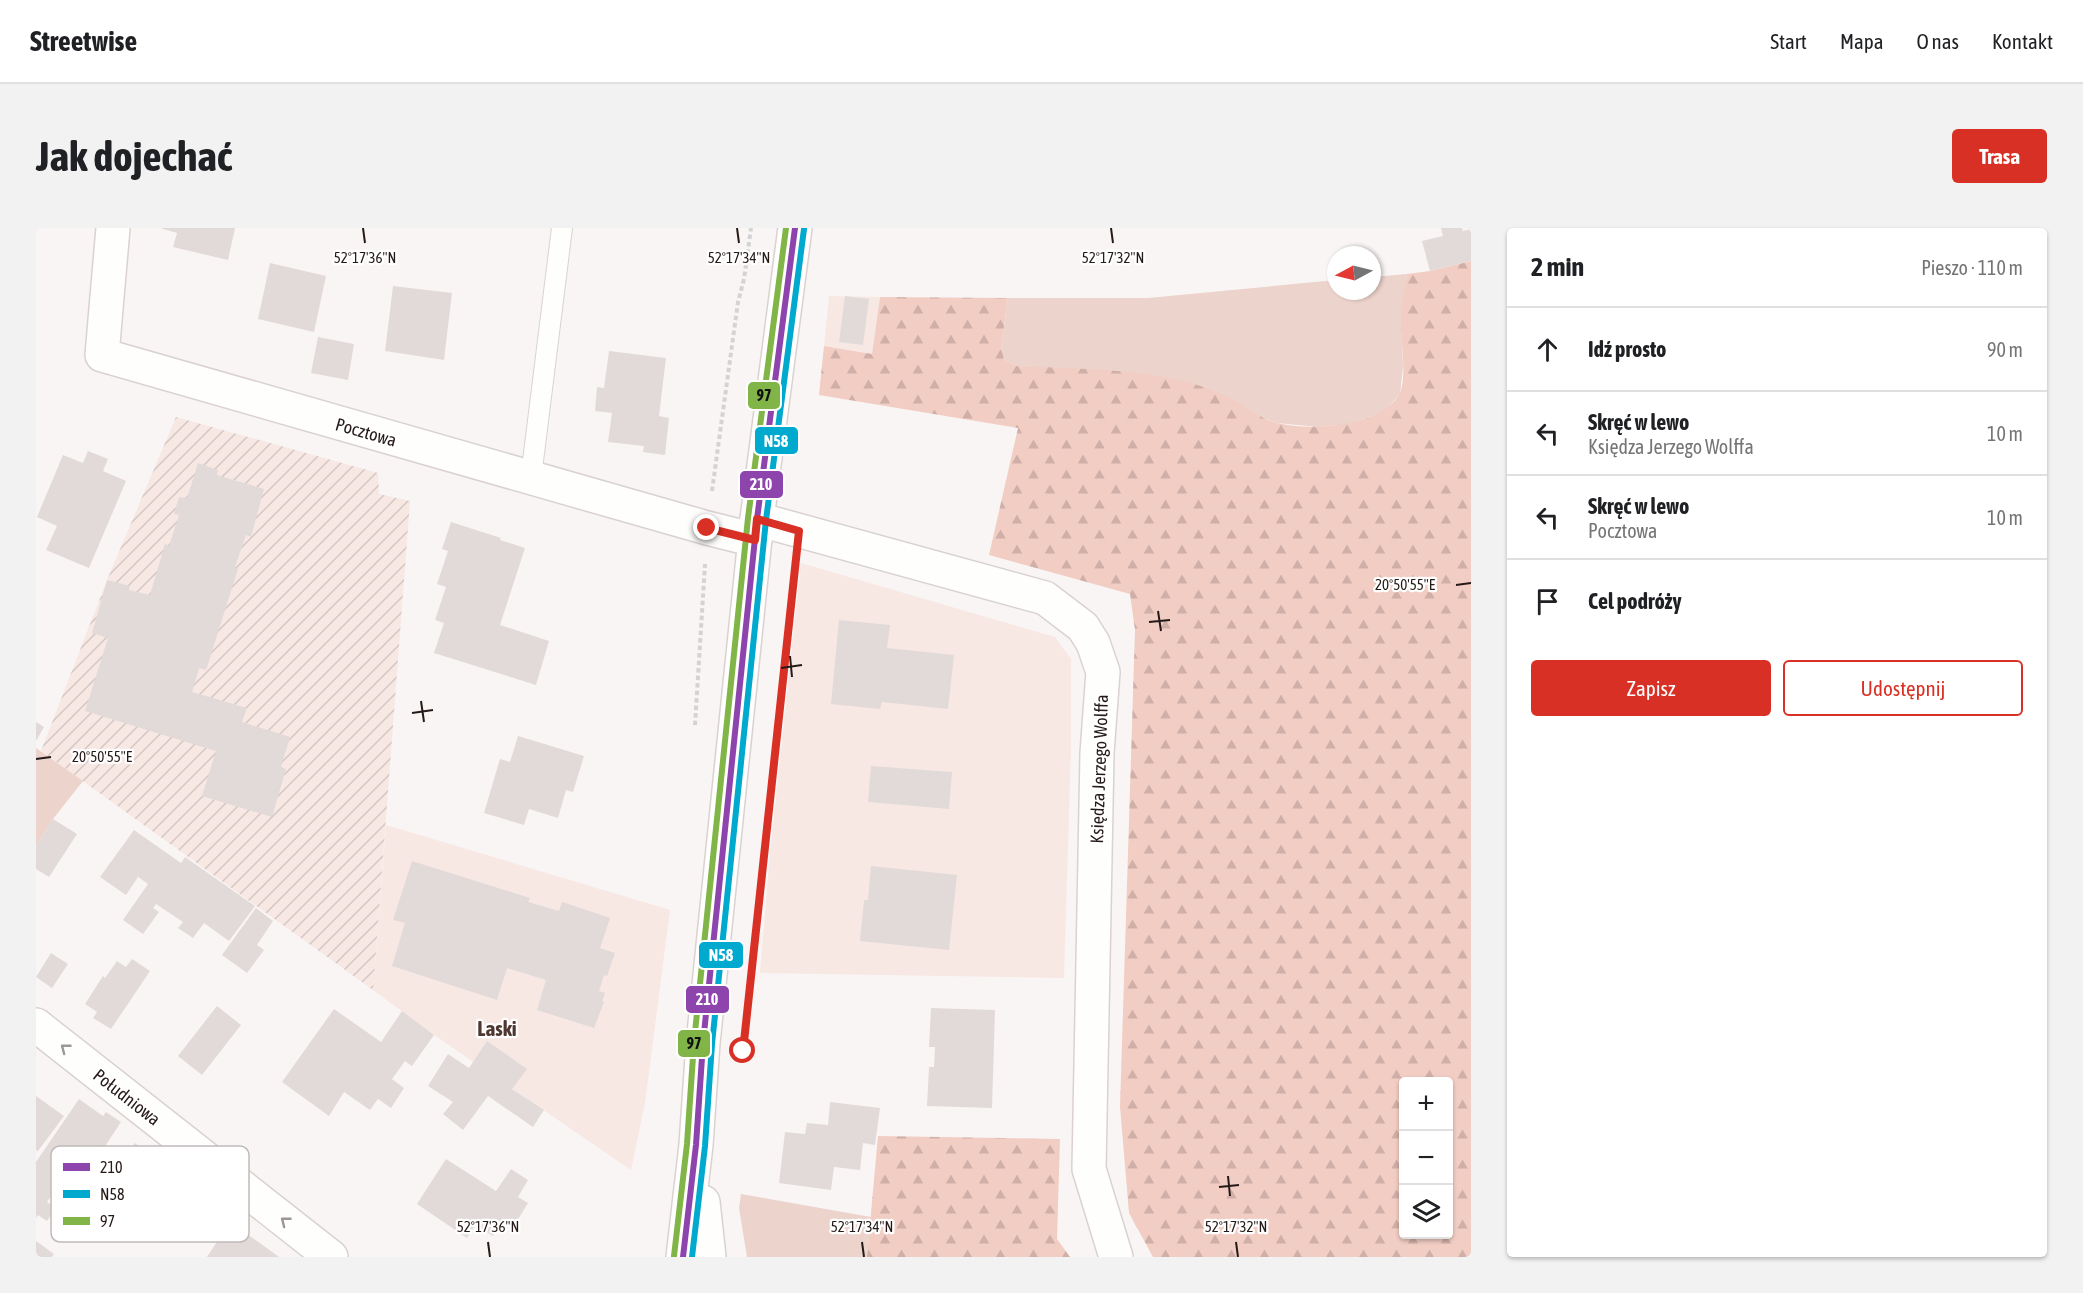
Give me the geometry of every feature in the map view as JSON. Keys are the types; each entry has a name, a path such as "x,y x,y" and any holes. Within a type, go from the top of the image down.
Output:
{"street":[{"name":"Pocztowa","path":"113,228 102,356 707,528 756,529"},
{"path":"683,1257 756,529 795,228"},
{"name":"Księdza Jerzego Wolffa","path":"756,529 799,531 1045,598 1083,627 1092,643 1103,672 1097,753 1089,1169 1116,1257"},
{"name":"Południowa","path":"36,1025 190,1146"},
{"path":"696,1145 709,1257"},
{"name":"Południowa","path":"249,1193 331,1257"}],"lane":[{"path":"531,477 562,228"}],"path":[{"path":"738,302 744,279 751,228"},
{"path":"747,1016 799,531"}],"shaded area":[{"path":"1407,274 1401,319 1403,367 1400,394 1385,411 1353,424 1318,427 1277,423 1255,415 1234,400 1138,374 1015,366 1004,359 1001,347 1008,298 1148,298 1327,281 1327,300 1381,300 1381,276"},
{"path":"829,296 880,297 872,354 824,346"},
{"path":"176,417 378,473 379,494 410,501 373,990 41,751 107,580"},
{"path":"801,563 1055,637 1071,659 1071,747 1064,978 760,973 770,853"},
{"path":"36,748 83,781 53,819 36,846"},
{"path":"386,825 670,910 645,1103 631,1170 434,1035 373,990"},
{"path":"741,1194 871,1217 867,1257 747,1257 739,1208"}],"green space":[{"path":"1471,261 1471,1257 1153,1257 1129,1213 1120,1107 1135,630 1130,594 989,555 1018,428 819,395 824,346 872,354 880,297 1008,298 1001,347 1004,359 1015,366 1102,370 1166,377 1217,392 1265,419 1277,423 1308,427 1343,424 1376,414 1389,406 1402,388 1401,313 1407,274"},
{"path":"878,1136 1060,1139 1057,1239 1070,1257 867,1257"}],"building":[{"path":"160,228 235,228 228,260 173,247 177,233"},
{"path":"1441,228 1462,228 1463,231 1471,229 1471,261 1430,271 1422,241 1443,236"},
{"path":"270,263 326,276 314,332 258,319"},
{"path":"393,286 452,293 444,360 385,351"},
{"path":"845,296 869,299 863,345 839,342"},
{"path":"318,337 354,344 348,380 311,373"},
{"path":"609,351 666,358 659,416 669,418 665,455 643,452 644,446 608,442 612,413 595,411 597,387 604,388"},
{"path":"88,451 108,459 103,471 126,481 89,568 46,550 57,526 37,517 63,455 83,463"},
{"path":"198,463 218,470 217,475 264,489 251,537 246,535 235,567 238,569 206,670 199,668 192,692 247,708 242,722 290,737 281,767 286,769 272,817 202,796 216,751 85,711 108,638 92,633 107,580 130,586 129,590 150,595 165,544 169,546 179,515 174,514 179,497 187,498"},
{"path":"451,522 525,548 500,625 549,641 536,685 434,653 444,623 435,620 446,587 437,584 448,551 442,549"},
{"path":"839,620 890,625 887,648 954,655 948,709 882,702 880,709 831,704"},
{"path":"36,722 44,727 36,741"},
{"path":"518,736 584,756 573,792 566,790 558,818 529,809 524,825 484,813 500,759 510,762"},
{"path":"871,766 952,772 949,809 868,802"},
{"path":"53,819 77,834 49,877 36,869 36,846"},
{"path":"134,830 181,863 185,857 255,906 229,941 204,923 193,938 178,928 183,922 156,904 153,908 159,912 143,934 123,920 148,884 138,877 126,895 100,877"},
{"path":"412,861 530,898 528,902 559,911 562,902 610,918 600,948 615,953 599,991 605,993 602,1001 604,1002 594,1028 537,1010 546,980 507,968 497,1000 392,966 405,923 393,920"},
{"path":"871,866 957,875 949,950 860,941 864,900 868,900"},
{"path":"256,908 273,921 257,945 264,950 247,973 222,955"},
{"path":"51,953 68,964 52,988 36,977"},
{"path":"132,959 150,971 111,1029 93,1018 97,1012 85,1004 103,976 105,978 117,961 126,967"},
{"path":"217,1006 241,1025 202,1075 178,1056"},
{"path":"931,1008 995,1010 992,1108 927,1106 929,1067 934,1067 935,1047 929,1047"},
{"path":"334,1009 381,1042 402,1011 434,1035 412,1066 405,1061 392,1079 404,1088 391,1108 378,1099 370,1110 344,1092 329,1116 282,1082"},
{"path":"487,1041 527,1069 512,1089 544,1110 533,1127 488,1096 463,1130 443,1114 453,1102 428,1086 448,1054 469,1068"},
{"path":"36,1096 64,1116 38,1151 36,1150"},
{"path":"79,1099 103,1116 106,1112 121,1122 105,1146 51,1146 51,1196 47,1202 51,1205 51,1215 47,1221 38,1215 36,1218 36,1162"},
{"path":"830,1102 880,1108 875,1145 863,1143 860,1170 834,1167 831,1190 779,1183 785,1132 805,1134 807,1123 828,1125"},
{"path":"446,1159 496,1191 511,1169 528,1180 518,1197 528,1203 514,1226 503,1220 493,1236 475,1225 467,1238 417,1204"},
{"path":"249,1235 279,1257 207,1257 217,1242 249,1242"},
{"path":"36,1241 54,1254 52,1257 36,1257"}],"transit line":[{"name":"97","path":"674,1256 748,518 786,228"},
{"name":"210","path":"683,1257 757,519 795,228"},
{"name":"N58","path":"692,1257 705,1146 712,1044 766,520 804,229"}],"district":[{"name":"Laski","path":"497,1028"}],"route":[{"path":"707,528 755,540 757,519 799,531 743,1051"}]}
